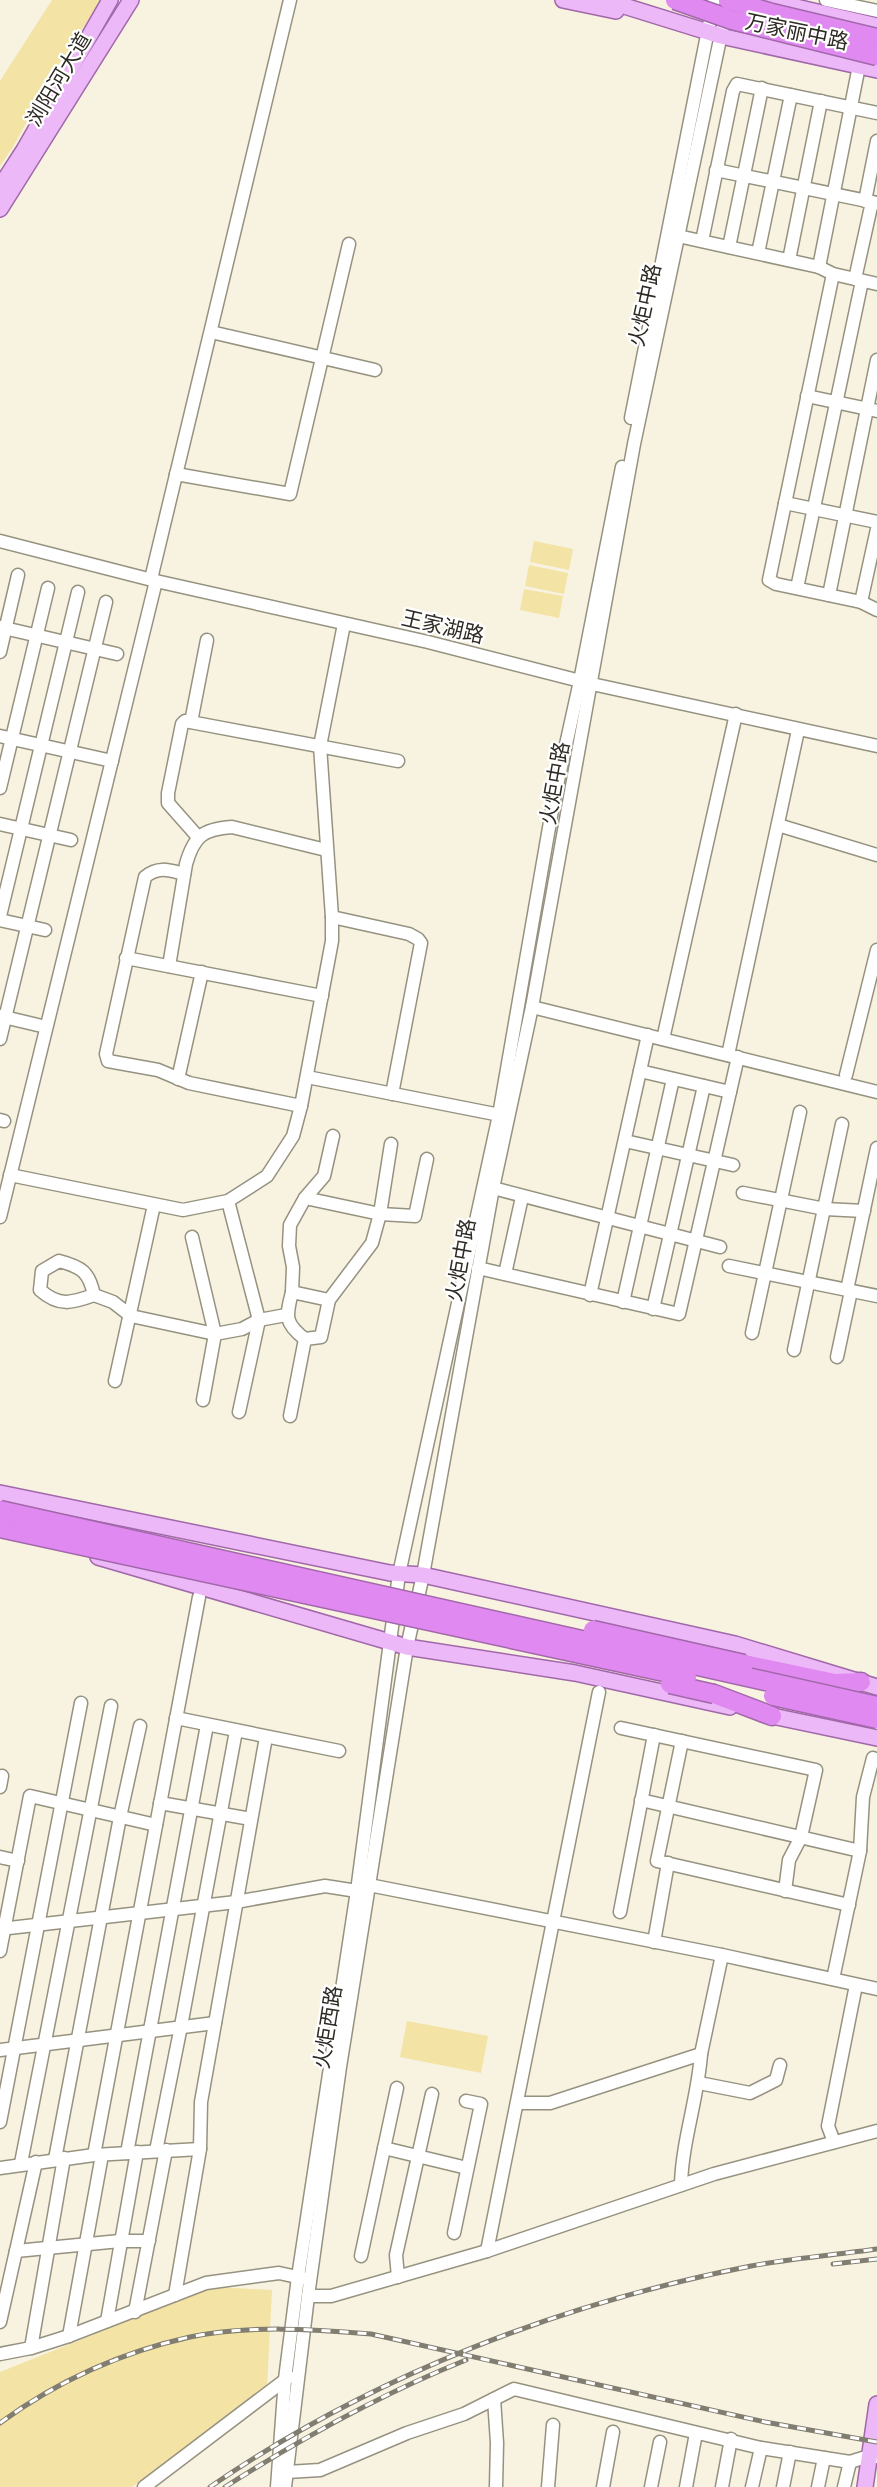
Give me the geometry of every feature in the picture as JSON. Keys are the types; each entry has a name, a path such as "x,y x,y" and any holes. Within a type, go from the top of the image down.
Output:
{"highway":[{"path":"675,0 732,20 877,56"},
{"path":"728,0 877,38"},
{"path":"0,1510 877,1719"},
{"path":"0,1528 394,1605 877,1706"},
{"path":"394,1605 436,1594 835,1683 869,1684"},
{"path":"394,1605 441,1633 714,1694 772,1716"}],"main road":[{"name":"浏阳河大道","path":"0,187 24,150 110,0"},
{"name":"浏阳河大道","path":"0,209 55,126 131,0"},
{"path":"563,0 709,32"},
{"name":"万家丽中路","path":"605,0 709,32 877,70"},
{"name":"万家丽中路","path":"766,0 877,26"},
{"path":"0,1493 399,1574 423,1575 735,1644 869,1684"},
{"path":"0,1537 90,1555 407,1647 575,1673 877,1738"},
{"path":"864,2487 873,2456 877,2404"}],"street":[{"path":"0,1217 112,761 176,474 290,0"},
{"path":"307,1077 504,1116 554,799 586,682 714,0"},
{"name":"火炬中路","path":"423,1575 504,1116 532,1007 586,682 678,236 709,32 728,0"},
{"path":"826,0 877,11"},
{"path":"819,267 859,66"},
{"path":"702,241 735,86 741,84 877,113"},
{"path":"729,247 762,88"},
{"path":"758,253 791,94"},
{"path":"789,260 821,101"},
{"path":"797,588 859,280 871,202 877,141"},
{"path":"716,170 871,202"},
{"path":"678,236 819,267 833,274 877,284"},
{"path":"176,474 290,494 349,244"},
{"path":"833,274 784,503 770,580 773,583 861,602 877,610"},
{"path":"211,332 375,370"},
{"path":"829,595 845,515 872,410 877,360"},
{"path":"807,396 872,410"},
{"path":"784,503 877,522"},
{"path":"861,602 877,529"},
{"name":"王家湖路","path":"0,541 154,580 428,642 586,682 877,746"},
{"path":"0,652 3,627 18,575"},
{"path":"0,788 48,588"},
{"path":"0,916 78,592"},
{"path":"0,1039 3,1016 71,752 106,602"},
{"path":"10,1175 183,1210 228,1201 267,1176 293,1136 307,1077 332,941 320,746 344,624"},
{"path":"3,627 117,654"},
{"path":"191,722 207,640"},
{"path":"663,1039 736,714"},
{"path":"198,837 168,803 182,724 185,721 398,761"},
{"path":"478,1268 679,1314 730,1092 733,1056 797,735"},
{"path":"0,736 112,761"},
{"path":"0,824 71,840"},
{"path":"778,825 877,855"},
{"path":"169,966 184,874 190,850 198,837 219,828 232,827 326,850"},
{"path":"184,874 166,869 153,870 145,877 106,1054 108,1061 158,1070 178,1080 301,1106"},
{"path":"332,917 409,934 421,943 392,1094"},
{"path":"0,920 45,930"},
{"path":"846,1075 877,950"},
{"path":"126,958 322,996"},
{"path":"178,1080 202,972"},
{"path":"532,1007 877,1092"},
{"path":"3,1016 46,1027"},
{"path":"590,1295 648,1035"},
{"path":"640,1071 730,1092"},
{"path":"623,1302 673,1079"},
{"path":"653,1309 704,1086"},
{"path":"752,1333 800,1112"},
{"name":"火炬西路","path":"285,2487 308,2296 304,2278 399,1574 504,1116"},
{"path":"794,1350 842,1124"},
{"path":"333,1136 324,1176 305,1198 290,1225 292,1292 286,1315 293,1329 305,1339 321,1337 329,1300 372,1243 380,1214 391,1144"},
{"path":"625,1141 733,1166"},
{"path":"837,1358 877,1148"},
{"path":"305,1198 380,1214 415,1216 427,1159"},
{"path":"493,1188 720,1247"},
{"path":"743,1193 825,1209 864,1211"},
{"path":"505,1274 522,1197"},
{"path":"228,1201 260,1320 239,1412"},
{"path":"115,1381 154,1205"},
{"path":"192,1237 215,1334 203,1400"},
{"path":"94,1295 90,1278 75,1266 59,1262 42,1271 40,1290 52,1300 74,1303 94,1295 113,1302 131,1316 215,1334 242,1329 260,1320 286,1315"},
{"path":"729,1266 877,1296"},
{"path":"292,1292 329,1300"},
{"path":"290,1416 305,1339"},
{"name":"火炬西路","path":"277,2487 285,2379 340,2067 407,1647 423,1575"},
{"path":"69,2336 86,2245 117,2035 199,1597"},
{"path":"487,2251 555,1921 599,1692"},
{"path":"0,2122 81,1703"},
{"path":"21,2163 111,1706"},
{"path":"176,1718 339,1751"},
{"path":"106,2321 120,2241 150,2030 207,1725"},
{"path":"31,2348 49,2248 59,2159 78,2040 100,1917 140,1726"},
{"path":"621,1728 816,1770 801,1837 789,1860 785,1891"},
{"path":"135,2312 149,2241 181,2026 236,1731"},
{"path":"620,1912 654,1735"},
{"path":"174,2295 200,2149 201,2102 266,1737"},
{"path":"682,1741 657,1861 849,1905"},
{"path":"834,1979 860,1851 862,1797 873,1758"},
{"path":"0,1951 2,1929 30,1796 156,1825"},
{"path":"641,1800 860,1851"},
{"path":"160,1803 251,1819"},
{"path":"0,1857 18,1861"},
{"path":"654,1942 668,1863"},
{"path":"2,1929 236,1902 326,1886 357,1891 369,1885 722,1955 877,1989"},
{"path":"681,2185 681,2169 699,2082 701,2054 722,1955"},
{"path":"834,2142 828,2126 856,1985"},
{"path":"0,2050 215,2023"},
{"path":"518,2103 550,2103 701,2054"},
{"path":"699,2082 750,2092 776,2080 780,2065"},
{"path":"361,2256 397,2088"},
{"path":"398,2277 396,2255 432,2094"},
{"path":"454,2233 481,2104 466,2101"},
{"path":"308,2296 331,2296 398,2277 487,2251 714,2174 877,2131"},
{"path":"384,2148 467,2168"},
{"path":"0,2168 21,2163 98,2155 200,2149"},
{"path":"0,2322 36,2162"},
{"path":"16,2251 120,2241 149,2241"},
{"path":"0,2354 31,2348 69,2336 206,2283 279,2273 304,2278"},
{"path":"144,2487 299,2369"},
{"path":"287,2472 320,2470 407,2433 464,2414 514,2390 696,2433 731,2439 761,2448 850,2462 873,2456"},
{"path":"494,2399 497,2443 496,2487"},
{"path":"548,2487 553,2425"},
{"path":"603,2487 613,2432"},
{"path":"686,2487 696,2433"},
{"path":"722,2487 731,2439"},
{"path":"651,2487 660,2442"},
{"path":"752,2487 761,2448"},
{"path":"783,2487 790,2452"},
{"path":"818,2487 824,2458"},
{"path":"844,2487 850,2462"}],"shaded area":[{"path":"52,0 101,0 54,72 13,147 0,166 0,81"},
{"path":"534,541 573,549 569,570 530,562"},
{"path":"529,565 568,573 564,594 525,586"},
{"path":"524,589 563,596 559,618 520,610"},
{"path":"407,2021 488,2036 481,2073 400,2057"},
{"path":"213,2287 272,2290 267,2387 132,2487 0,2487 0,2372"}],"railway":[{"path":"210,2487 272,2447 401,2378 538,2323 608,2301 751,2266 877,2249"},
{"path":"833,2264 877,2259"},
{"path":"0,2423 44,2394 115,2360 190,2337 258,2329 371,2334 765,2422 877,2442"},
{"path":"225,2487 342,2418 403,2387 466,2360"}]}
